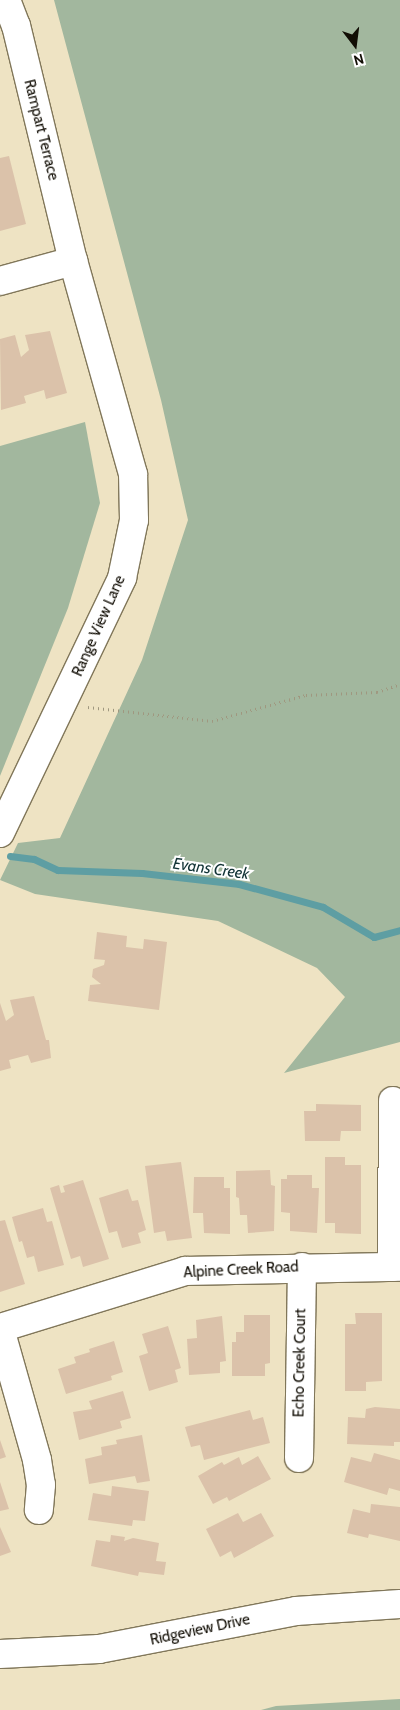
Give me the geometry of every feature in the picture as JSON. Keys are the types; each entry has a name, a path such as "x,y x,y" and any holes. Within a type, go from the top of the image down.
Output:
{"street":[{"name":"Rampart Terrace","path":"6,0 16,26 73,261"},
{"path":"0,281 73,261"},
{"name":"Range View Lane","path":"0,833 122,578 134,520 133,474 73,261"},
{"path":"392,1101 396,1267"},
{"name":"Alpine Creek Road","path":"0,1329 185,1271 302,1267 396,1267"},
{"name":"Echo Creek Court","path":"299,1458 302,1267"},
{"path":"0,1329 37,1460 41,1485 39,1510"},
{"name":"Ridgeview Drive","path":"0,1654 99,1649 296,1611 400,1604"}],"path":[{"path":"63,704 212,720 306,695 377,692 400,684"}],"green space":[{"path":"54,0 400,0 400,1042 284,1073 345,997 317,968 218,921 35,894 0,880 18,843 60,838 142,660 188,520 161,400"},
{"path":"85,422 100,503 68,608 0,776 0,446"},
{"path":"400,1699 400,1710 261,1710 276,1706"}],"building":[{"path":"9,156 26,224 0,231 0,158"},
{"path":"50,331 67,393 46,399 44,390 24,396 26,403 1,410 0,339 15,335 21,357 29,350 25,335"},
{"path":"97,932 127,936 126,947 143,949 144,939 167,942 159,1010 88,1001 90,985 101,984 92,977 93,969 104,965 105,960 94,959"},
{"path":"34,996 46,1040 49,1040 51,1058 31,1063 28,1055 9,1060 11,1068 0,1071 0,1003 6,1021 14,1015 10,1000"},
{"path":"316,1104 361,1105 361,1131 341,1131 340,1141 305,1141 304,1111 316,1111"},
{"path":"325,1157 345,1157 345,1165 361,1165 361,1234 335,1233 335,1223 325,1223"},
{"path":"181,1162 192,1238 167,1241 165,1231 154,1233 145,1166"},
{"path":"270,1170 271,1185 275,1186 274,1231 248,1233 247,1215 240,1215 239,1198 236,1197 236,1171"},
{"path":"287,1175 312,1175 312,1188 319,1188 317,1233 290,1231 290,1213 281,1212 281,1179 287,1179"},
{"path":"194,1177 224,1177 224,1188 230,1188 230,1234 204,1233 203,1213 193,1213"},
{"path":"83,1180 109,1259 83,1267 80,1256 71,1259 50,1188 59,1185 61,1193 65,1192 63,1186"},
{"path":"128,1189 132,1201 138,1200 146,1230 138,1233 141,1243 122,1248 117,1231 109,1233 99,1198"},
{"path":"43,1208 47,1222 52,1221 64,1265 38,1272 34,1256 27,1258 22,1241 19,1242 12,1217"},
{"path":"5,1220 25,1284 0,1292 0,1221"},
{"path":"355,1313 382,1313 382,1381 366,1382 366,1391 345,1391 345,1324 356,1324"},
{"path":"244,1315 270,1315 270,1363 265,1364 265,1376 232,1376 232,1342 236,1342 236,1332 244,1332"},
{"path":"222,1316 226,1361 220,1362 220,1373 189,1375 187,1339 197,1338 196,1320"},
{"path":"168,1326 181,1368 175,1370 178,1382 149,1391 139,1356 148,1353 142,1334"},
{"path":"114,1341 123,1372 111,1376 112,1380 66,1394 58,1369 76,1363 74,1357 90,1352 89,1349"},
{"path":"123,1391 131,1418 120,1421 122,1428 79,1440 73,1412 92,1409 89,1401"},
{"path":"375,1407 400,1409 400,1442 394,1442 394,1446 347,1444 348,1417 365,1418 366,1409"},
{"path":"250,1410 253,1420 263,1417 270,1443 204,1460 200,1445 191,1447 185,1427"},
{"path":"142,1435 150,1481 137,1483 135,1476 89,1484 85,1459 102,1455 101,1447 117,1444 116,1440"},
{"path":"0,1440 6,1457 0,1459"},
{"path":"374,1453 400,1460 400,1491 389,1488 387,1495 344,1482 351,1457 371,1462"},
{"path":"258,1456 271,1479 229,1501 227,1497 213,1504 198,1476 222,1462 224,1465 239,1457 242,1465"},
{"path":"0,1482 9,1509 0,1511"},
{"path":"112,1486 149,1491 145,1521 133,1520 132,1526 88,1520 93,1493 111,1496"},
{"path":"371,1504 400,1507 400,1541 369,1534 368,1538 347,1533 353,1509 370,1513"},
{"path":"238,1513 243,1522 261,1513 274,1536 234,1558 231,1551 220,1557 206,1529"},
{"path":"0,1527 11,1552 0,1556"},
{"path":"111,1535 125,1537 124,1541 133,1538 159,1543 156,1561 166,1562 164,1575 139,1572 138,1576 91,1566 96,1540 110,1542"}],"waterway":[{"name":"Evans Creek","path":"10,856 34,859 58,870 142,873 239,884 323,907 374,937 400,930"}]}
